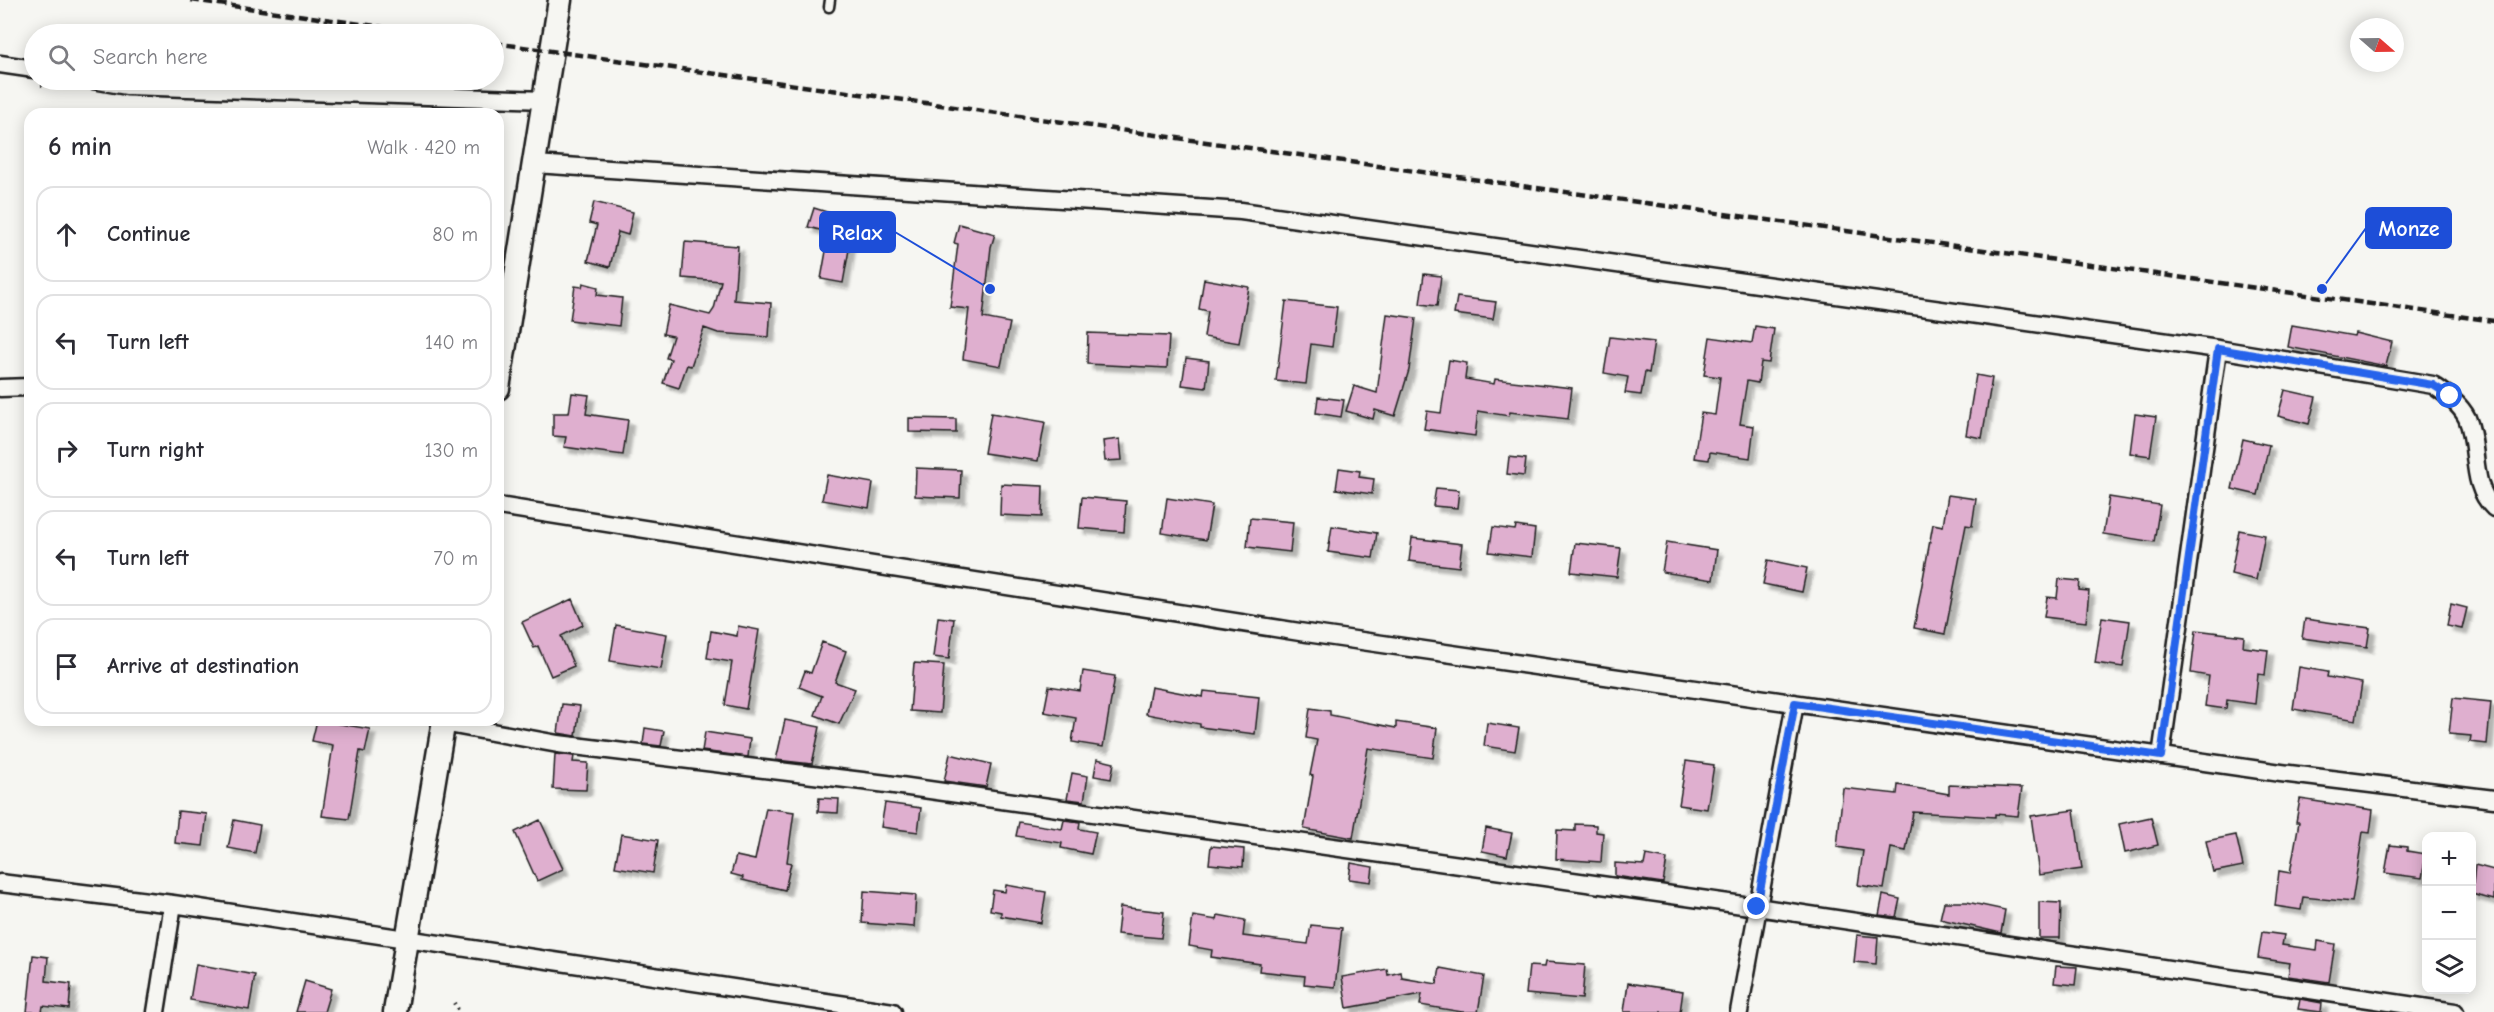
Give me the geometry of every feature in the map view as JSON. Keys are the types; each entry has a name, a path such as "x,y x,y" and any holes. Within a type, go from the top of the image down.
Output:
{"street":[{"path":"504,339 535,164 560,0"},
{"path":"0,64 24,73"},
{"path":"246,90 545,100"},
{"path":"535,164 1240,211 2218,349 2433,385 2450,396 2467,418 2475,452 2477,477 2486,501 2494,508"},
{"path":"2161,756 2218,349"},
{"path":"0,388 24,387"},
{"path":"504,507 1306,633 2161,756 2494,799"},
{"path":"1739,1012 1795,703"},
{"path":"395,1012 442,726"},
{"path":"468,726 558,744 887,784 1757,907 2455,1012"},
{"path":"0,883 173,904 893,1012"},
{"path":"156,1012 173,904"}],"path":[{"path":"454,1003 460,1012"}],"building":[{"path":"594,202 633,212 628,235 618,232 610,267 588,261 597,225 589,223"},
{"path":"814,208 830,213 824,231 808,227"},
{"path":"959,224 995,234 991,247 983,318 1010,323 1001,366 963,359 969,309 950,307 958,244 954,243"},
{"path":"828,240 850,244 843,283 821,279"},
{"path":"685,242 738,246 734,300 771,303 769,337 718,333 704,328 691,366 687,365 679,388 663,383 671,359 666,358 673,336 663,334 669,305 710,315 714,309 721,281 682,278"},
{"path":"1424,274 1441,276 1437,306 1420,304"},
{"path":"1204,279 1249,287 1239,343 1204,337 1208,311 1199,309"},
{"path":"583,283 598,287 597,295 622,298 619,326 570,320 575,286 582,287"},
{"path":"1457,297 1496,302 1493,319 1454,314"},
{"path":"1286,301 1337,307 1332,347 1311,344 1306,384 1276,381"},
{"path":"1387,314 1416,318 1409,370 1395,416 1375,410 1373,419 1346,411 1354,386 1377,393"},
{"path":"2292,325 2354,336 2355,333 2392,342 2386,366 2288,347"},
{"path":"1755,326 1774,329 1769,363 1761,362 1758,383 1747,381 1740,424 1754,426 1750,458 1710,452 1709,460 1694,458 1701,413 1715,415 1720,377 1704,375 1710,337 1752,343"},
{"path":"1088,333 1169,336 1167,368 1087,364"},
{"path":"1610,337 1654,342 1649,373 1645,372 1641,395 1625,393 1628,377 1604,373"},
{"path":"1186,358 1209,361 1206,388 1182,385"},
{"path":"1449,360 1467,363 1465,379 1494,384 1495,379 1572,388 1568,419 1510,412 1509,416 1478,411 1475,436 1424,429 1427,411 1441,413"},
{"path":"1976,375 1992,378 1982,438 1966,435"},
{"path":"2285,390 2316,397 2309,424 2278,416"},
{"path":"572,393 589,395 586,414 628,420 623,455 564,447 566,437 553,436 553,413 569,413"},
{"path":"1318,397 1344,400 1341,417 1316,413"},
{"path":"991,413 1045,422 1038,461 984,453"},
{"path":"2135,414 2156,417 2150,456 2130,453"},
{"path":"909,418 956,419 956,433 909,432"},
{"path":"1120,439 1122,460 1105,461 1103,441"},
{"path":"2243,439 2269,445 2258,495 2232,489"},
{"path":"1509,457 1526,459 1524,476 1507,474"},
{"path":"916,468 961,470 960,498 915,496"},
{"path":"1339,468 1360,471 1359,477 1374,479 1372,494 1336,489"},
{"path":"827,475 873,483 869,508 822,500"},
{"path":"1001,484 1043,486 1042,517 1000,515"},
{"path":"1436,488 1459,490 1457,508 1433,506"},
{"path":"1948,495 1976,499 1972,526 1966,525 1945,634 1914,628 1933,524 1943,526"},
{"path":"1082,497 1126,501 1124,532 1079,528"},
{"path":"2109,497 2160,505 2154,542 2103,534"},
{"path":"1167,498 1212,505 1206,540 1162,533"},
{"path":"1250,518 1293,522 1290,552 1247,547"},
{"path":"1332,526 1377,533 1373,558 1328,552"},
{"path":"1516,526 1535,529 1532,557 1489,552 1493,527 1515,530"},
{"path":"2239,530 2265,535 2256,580 2231,574"},
{"path":"1412,538 1462,544 1459,567 1409,561"},
{"path":"1667,542 1717,550 1713,580 1662,572"},
{"path":"1575,543 1621,548 1617,577 1571,572"},
{"path":"1768,560 1807,568 1802,592 1763,584"},
{"path":"2059,579 2080,581 2079,590 2089,591 2086,622 2044,617 2047,597 2057,598"},
{"path":"572,599 583,625 561,636 574,666 551,676 538,646 534,648 522,622"},
{"path":"2451,604 2467,608 2462,629 2447,626"},
{"path":"938,617 954,619 949,659 933,657"},
{"path":"2102,617 2130,621 2123,667 2095,663"},
{"path":"2305,619 2370,628 2367,647 2302,638"},
{"path":"616,625 667,634 661,669 610,661"},
{"path":"738,626 759,630 746,709 725,705 732,662 707,658 711,631 737,636"},
{"path":"2196,630 2244,636 2243,647 2268,650 2265,675 2258,674 2255,704 2227,700 2226,709 2205,706 2209,676 2191,673"},
{"path":"822,642 846,651 835,682 855,689 839,724 815,715 822,696 799,687 805,671 811,673"},
{"path":"914,663 944,665 940,713 910,711"},
{"path":"2299,667 2328,672 2327,677 2362,683 2356,720 2293,709"},
{"path":"1083,671 1115,676 1103,747 1072,742 1076,718 1044,712 1049,686 1080,691"},
{"path":"1151,687 1203,697 1204,691 1259,697 1255,734 1200,727 1200,724 1146,714"},
{"path":"2453,698 2491,702 2487,744 2470,742 2471,736 2449,734"},
{"path":"562,704 580,706 576,736 558,733"},
{"path":"1310,708 1330,711 1330,715 1396,728 1396,722 1437,728 1433,758 1368,748 1353,838 1304,829 1313,776 1310,775 1317,740 1306,738"},
{"path":"785,720 820,727 812,764 776,760"},
{"path":"1487,723 1519,728 1515,751 1484,746"},
{"path":"316,726 352,726 370,729 365,752 360,751 349,819 322,816 333,745 312,741"},
{"path":"645,728 664,731 661,746 643,744"},
{"path":"705,732 750,739 748,757 702,751"},
{"path":"555,754 574,756 573,762 588,763 586,790 553,789"},
{"path":"950,754 991,764 986,787 944,781"},
{"path":"1097,759 1114,763 1111,779 1094,776"},
{"path":"1686,761 1714,765 1707,809 1679,805"},
{"path":"1072,773 1088,776 1084,801 1067,799"},
{"path":"1898,785 1949,794 1949,785 2022,788 2018,816 1995,814 1995,817 1913,812 1906,851 1891,848 1884,889 1858,885 1863,851 1837,847 1843,788 1897,794"},
{"path":"819,798 839,799 838,813 818,812"},
{"path":"2300,799 2373,810 2370,833 2363,832 2352,902 2303,897 2301,910 2275,906 2279,871 2290,873 2299,822 2296,822"},
{"path":"885,803 921,808 918,832 881,827"},
{"path":"766,808 794,812 787,862 791,863 785,890 742,880 743,877 731,874 736,856 755,860"},
{"path":"2074,810 2082,869 2039,875 2031,816"},
{"path":"178,811 207,814 203,846 175,843"},
{"path":"2151,817 2158,845 2125,853 2119,824"},
{"path":"234,820 260,825 255,853 228,848"},
{"path":"540,820 563,869 537,881 515,832"},
{"path":"1064,820 1080,822 1079,829 1096,832 1091,854 1061,848 1062,843 1016,836 1019,822 1062,829"},
{"path":"1575,824 1596,825 1596,832 1603,833 1601,862 1556,859 1557,830 1575,831"},
{"path":"1486,828 1512,833 1507,856 1482,851"},
{"path":"621,834 658,840 653,873 615,867"},
{"path":"2236,835 2243,866 2213,872 2206,841"},
{"path":"2390,845 2407,847 2407,851 2422,853 2422,878 2385,873"},
{"path":"1211,846 1244,849 1243,867 1209,864"},
{"path":"1646,855 1667,859 1663,883 1615,876 1615,863 1644,865"},
{"path":"1351,863 1373,867 1371,882 1349,879"},
{"path":"2476,865 2494,870 2494,900 2476,895"},
{"path":"1006,885 1046,892 1041,923 1001,916 1001,912 990,910 993,890 1005,892"},
{"path":"864,891 916,895 914,927 862,923"},
{"path":"1883,895 1900,899 1896,917 1879,915"},
{"path":"1944,902 1967,902 2005,910 2001,933 1940,919"},
{"path":"2039,902 2061,903 2060,938 2039,938"},
{"path":"1120,907 1164,912 1161,938 1117,934"},
{"path":"1218,915 1245,920 1243,936 1308,944 1311,925 1342,928 1335,987 1304,984 1305,976 1259,971 1260,964 1211,957 1212,950 1189,946 1193,916 1217,920"},
{"path":"2262,932 2284,935 2282,945 2317,950 2318,941 2335,944 2329,982 2288,976 2290,963 2258,958"},
{"path":"1857,935 1878,937 1876,964 1854,962"},
{"path":"33,955 48,957 46,981 71,984 69,1009 43,1006 42,1012 27,1012"},
{"path":"1545,962 1585,965 1582,999 1526,994 1529,966 1544,967"},
{"path":"196,964 255,975 249,1010 190,1000"},
{"path":"2056,966 2077,967 2075,985 2054,983"},
{"path":"1440,968 1484,976 1478,1012 1462,1012 1420,1005 1422,994 1347,1008 1342,977 1387,969 1388,975 1401,972 1402,978 1437,984"},
{"path":"305,981 331,989 324,1012 296,1012"},
{"path":"1628,983 1683,991 1680,1012 1624,1012"},
{"path":"2300,999 2322,1003 2321,1012 2298,1009"}],"railway":[{"path":"191,0 361,24"},
{"path":"504,44 2494,321"}],"place":[{"name":"Relax","path":"990,289"},
{"name":"Monze","path":"2322,289"}],"route":[{"path":"1757,907 1795,703 2161,756 2218,349 2433,385 2450,396"}]}
